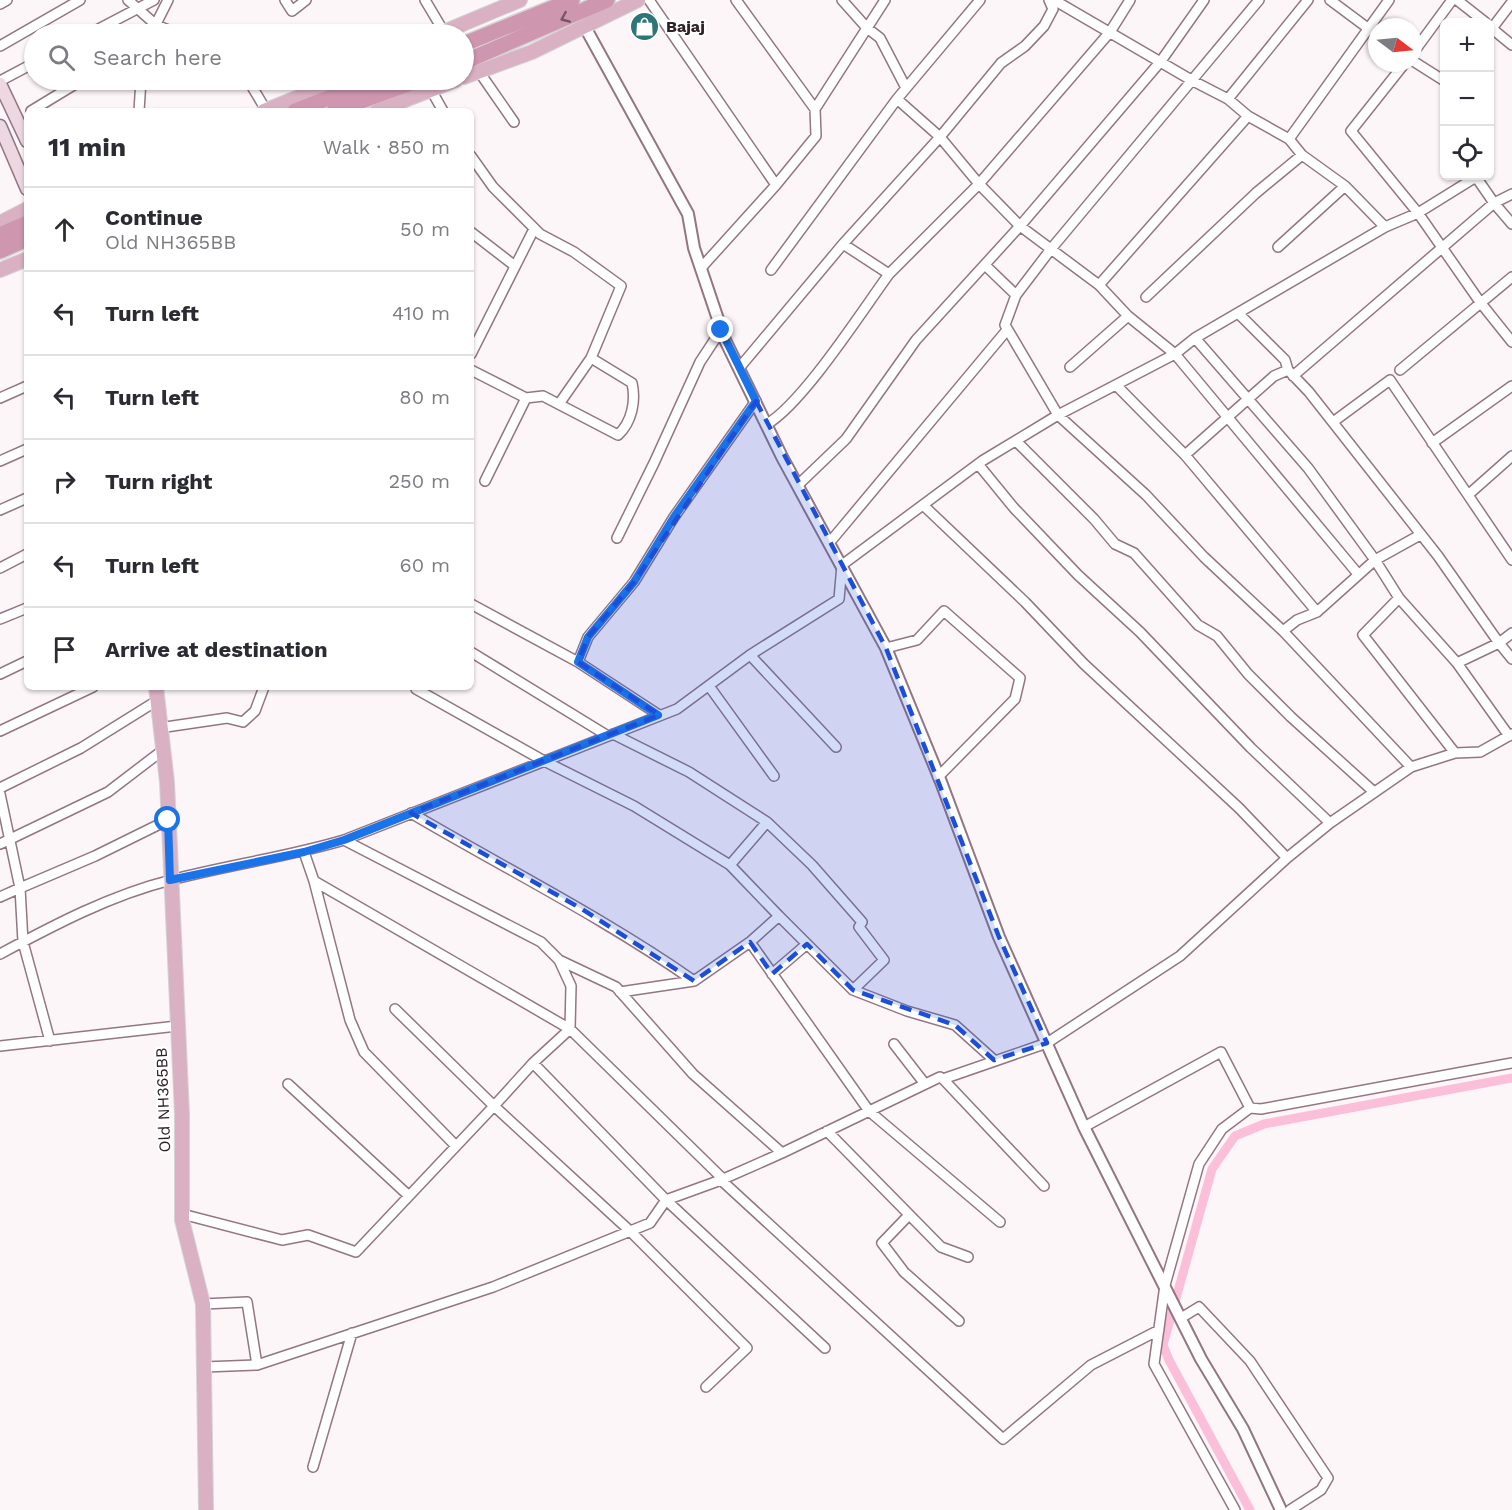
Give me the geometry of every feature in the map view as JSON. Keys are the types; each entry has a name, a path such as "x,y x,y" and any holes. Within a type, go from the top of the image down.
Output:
{"highway":[{"path":"474,58 489,52 521,29 572,0"},
{"path":"474,40 521,29 607,0"},
{"path":"303,108 349,90"},
{"path":"344,108 404,90"},
{"path":"0,235 24,224"},
{"path":"0,251 24,240"}],"main road":[{"path":"474,74 532,52 638,0"},
{"path":"462,24 518,1"},
{"path":"0,82 24,113"},
{"path":"272,108 316,90"},
{"path":"382,108 414,90"},
{"path":"1,131 24,182"},
{"path":"0,223 24,211"},
{"path":"0,270 24,260"},
{"name":"Old NH365BB","path":"157,694 168,820 182,1114 182,1214 203,1304 206,1510"}],"street":[{"path":"0,4 7,0"},
{"path":"38,24 80,0"},
{"path":"128,0 136,10 155,24"},
{"path":"109,24 154,0"},
{"path":"156,24 168,0"},
{"path":"285,0 292,11 306,0"},
{"path":"425,0 437,24"},
{"path":"649,0 776,185"},
{"path":"700,268 776,185 816,136 815,109 736,0"},
{"path":"842,0 867,28 880,38 906,88"},
{"path":"815,109 885,0"},
{"path":"771,270 897,99 980,0"},
{"path":"740,367 843,244 940,137 1001,63 1025,46 1044,26 1053,9 1049,0"},
{"path":"1054,0 1227,99 1248,116 1289,139 1302,155 1345,186 1386,227"},
{"path":"767,423 775,418 804,387 889,274 979,184 1110,32 1130,0"},
{"path":"798,484 846,439 916,340 986,266 1161,61 1204,0"},
{"path":"1259,0 1052,249 1016,296 1005,319 1007,330 1058,416 1146,495 1204,556 1283,631 1411,767"},
{"path":"1227,99 1308,0"},
{"path":"1330,0 1368,28"},
{"path":"1380,18 1389,0"},
{"path":"1422,41 1452,0"},
{"path":"1457,0 1478,18"},
{"path":"1494,22 1512,2"},
{"path":"585,27 688,214 700,268 721,330 798,484 886,648 999,937 1084,1127 1201,1359 1243,1428 1281,1510"},
{"path":"1494,31 1512,45"},
{"path":"0,46 24,32"},
{"path":"1289,139 1368,38"},
{"path":"1422,67 1440,78"},
{"path":"0,82 24,69"},
{"path":"1398,72 1351,131 1418,213 1480,303 1512,342"},
{"path":"480,73 514,122"},
{"path":"35,108 65,90"},
{"path":"139,108 140,90"},
{"path":"253,90 263,108"},
{"path":"428,90 441,108"},
{"path":"897,99 940,137 979,184 1020,226 1098,285 1128,316 1175,354 1358,574"},
{"path":"1098,285 1248,116"},
{"path":"1146,297 1256,193 1302,155"},
{"path":"474,160 493,187 534,229 574,252 621,286 591,358 559,404"},
{"path":"0,954 123,895 170,880 304,852 344,840 677,709 750,655 839,599 842,565 978,464 1058,416 1175,354 1195,338 1386,227 1418,213 1476,177 1512,224"},
{"path":"1278,247 1345,186"},
{"path":"1185,455 1274,376 1291,373 1494,203 1512,194"},
{"path":"474,348 534,229"},
{"path":"474,234 515,266"},
{"path":"843,244 889,274"},
{"path":"986,266 1016,296"},
{"path":"1400,370 1512,277"},
{"path":"1238,313 1285,360 1291,373 1333,422 1420,534 1512,659"},
{"path":"1070,367 1128,316"},
{"path":"617,538 700,362 721,330"},
{"path":"830,542 1007,330"},
{"path":"204,1367 257,1365 493,1287 650,1223 666,1200 722,1180 940,1077 943,1079 1047,1043 1180,956 1287,858 1330,823 1411,767 1455,753 1480,752 1510,735 1457,663 1398,598 1375,560 1308,468 1195,338"},
{"path":"474,372 526,398 543,396 618,435 626,428 633,399 632,382 591,358"},
{"path":"1333,422 1390,380 1512,560"},
{"path":"1116,385 1185,455 1317,612"},
{"path":"1432,443 1512,386"},
{"path":"0,398 24,387"},
{"path":"485,481 526,398"},
{"path":"578,662 588,637 634,582 687,498 756,401"},
{"path":"1016,441 1094,519 1115,544 1134,553 1198,625 1217,636 1248,674 1291,717 1374,792"},
{"path":"0,461 24,451"},
{"path":"1468,495 1512,456"},
{"path":"978,464 1014,508 1078,575 1140,632 1251,748 1330,823"},
{"path":"0,510 24,499"},
{"path":"923,505 1025,602 1084,664 1239,808 1287,858"},
{"path":"1283,631 1297,620 1317,612 1375,560 1420,534"},
{"path":"0,568 24,556"},
{"path":"1398,598 1363,635 1455,753"},
{"path":"474,606 578,662 658,715"},
{"path":"0,619 24,609"},
{"path":"886,648 917,640 944,611 1020,678 1015,699 938,777"},
{"path":"1457,663 1499,643 1512,633"},
{"path":"474,654 611,735 689,772 767,822 812,865 862,922 860,927 884,960 853,990"},
{"path":"750,655 836,747"},
{"path":"0,674 24,662"},
{"path":"709,686 774,776"},
{"path":"0,731 87,690"},
{"path":"159,728 227,718 243,723 255,711 263,690"},
{"path":"418,690 544,761 634,806 730,865 853,990 907,1011 956,1026 994,1060"},
{"path":"0,788 81,748 157,694"},
{"path":"0,844 108,792 163,750"},
{"path":"0,794 20,888 23,942 50,1041"},
{"path":"411,813 582,909 654,952 694,981"},
{"path":"0,897 95,856 168,820"},
{"path":"730,865 767,822"},
{"path":"182,1214 282,1240 308,1234 356,1252 533,1063 570,1029 571,986 558,960 541,942 344,840"},
{"path":"304,852 314,881 350,1020 364,1052 456,1146"},
{"path":"314,881 570,1029 722,1180 1004,1439 1091,1365 1159,1330"},
{"path":"620,992 694,981 750,942 779,916"},
{"path":"750,942 869,1111 1000,1222"},
{"path":"772,974 807,944"},
{"path":"558,960 616,987 693,1074 782,1153"},
{"path":"571,986 586,973"},
{"path":"394,1009 494,1106 630,1232 747,1348 706,1387"},
{"path":"0,1046 177,1026"},
{"path":"894,1044 925,1084"},
{"path":"1084,1127 1221,1052 1250,1108"},
{"path":"533,1063 666,1200 825,1348"},
{"path":"1235,1510 1154,1364 1165,1285 1199,1164 1222,1129 1250,1108 1261,1109 1512,1063"},
{"path":"943,1079 1044,1186"},
{"path":"288,1084 409,1196"},
{"path":"828,1131 941,1247 968,1257"},
{"path":"909,1215 882,1243 904,1272 959,1321"},
{"path":"203,1304 247,1302 257,1365"},
{"path":"1181,1318 1199,1307 1250,1361 1328,1478 1321,1490 1290,1510"},
{"path":"313,1467 352,1333"}],"highlighted area":[{"path":"756,401 886,648 999,937 1047,1043 994,1060 955,1025 853,990 807,944 772,974 750,942 694,981 582,909 411,813 659,715 578,662 588,637 634,582"}],"waterway":[{"path":"1250,1510 1163,1345 1212,1169 1235,1136 1264,1124 1512,1078"}],"place":[{"name":"Bajaj","path":"645,26"}],"route":[{"path":"168,820 170,880 304,852 344,840 658,715 578,662 588,637 634,582 725,441 756,401 721,330"}]}
